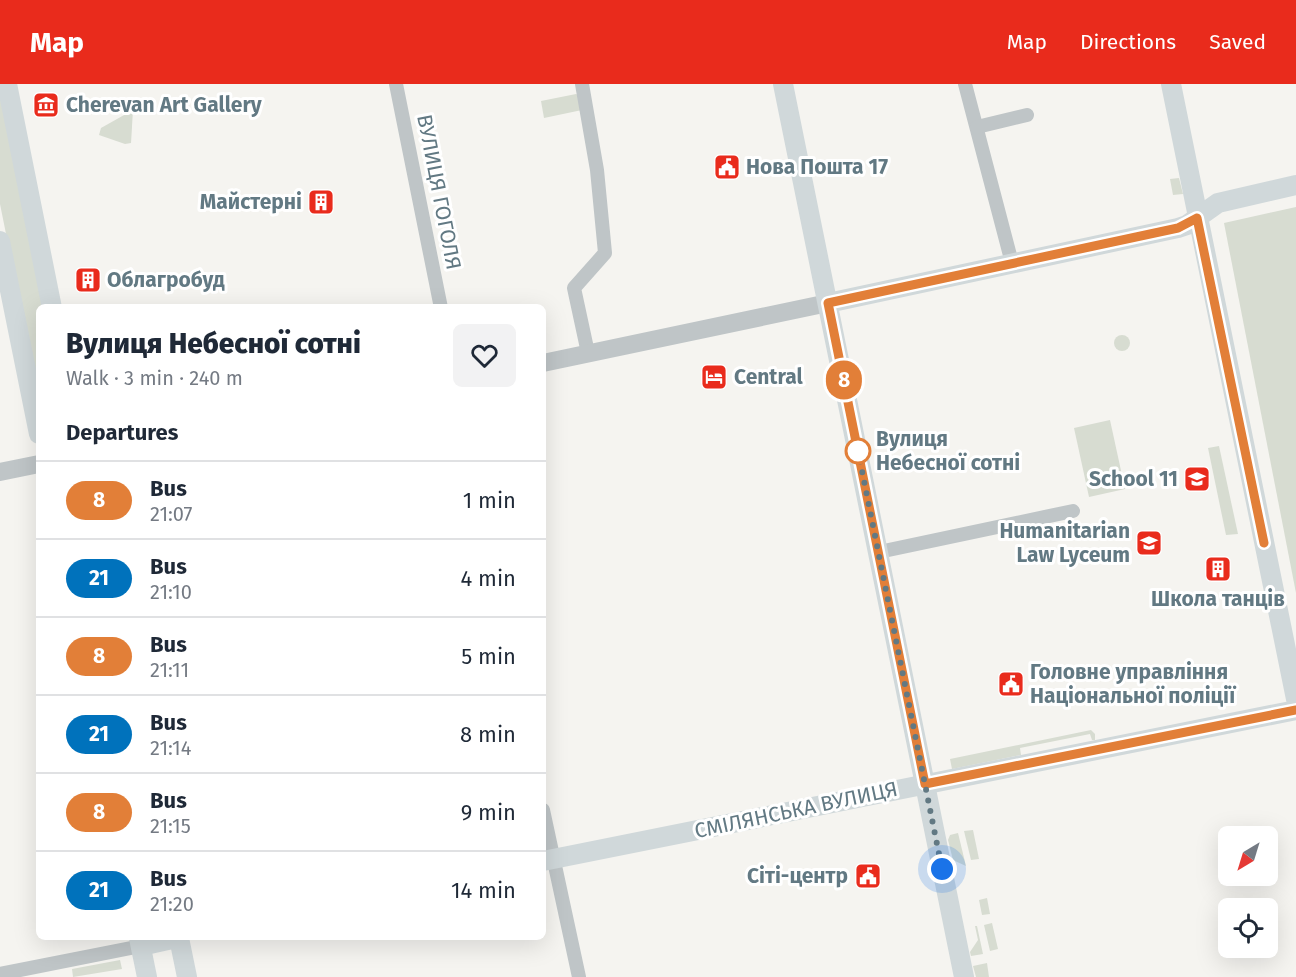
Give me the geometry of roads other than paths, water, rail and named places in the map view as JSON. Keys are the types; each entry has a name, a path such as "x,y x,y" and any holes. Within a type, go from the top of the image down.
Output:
{"main road":[{"path":"7,84 51,304"},
{"path":"783,84 964,977"},
{"path":"1171,84 1296,699"},
{"path":"828,303 1178,228 1218,203 1296,184"},
{"path":"0,241 36,419"},
{"name":"СМІЛЯНСЬКА ВУЛИЦЯ","path":"548,860 1296,710"},
{"path":"147,977 140,942 159,940"},
{"path":"178,940 187,977"}],"street":[{"name":"ВУЛИЦЯ ГОГОЛЯ","path":"396,84 440,304"},
{"path":"582,84 597,170 605,253 574,288 588,353"},
{"path":"966,84 1012,263"},
{"path":"977,127 1027,115"},
{"path":"546,362 828,303"},
{"path":"0,471 36,465"},
{"path":"879,552 1073,512"},
{"path":"546,840 548,860 579,977"},
{"path":"0,974 140,942"}],"place":[{"name":"Cherevan Art Gallery","path":"46,105"},
{"name":"Нова Пошта 17","path":"727,167"},
{"name":"Майстерні","path":"321,202"},
{"name":"Облагробуд","path":"88,280"},
{"name":"Central","path":"714,377"},
{"name":"Вулиця Небесної сотні","path":"858,451"},
{"name":"School 11","path":"1197,479"},
{"name":"Humanitarian Law Lyceum","path":"1149,543"},
{"name":"Школа танців","path":"1218,569"},
{"name":"Головне управління Національної поліції","path":"1011,684"},
{"name":"Сіті-центр","path":"868,876"}]}
